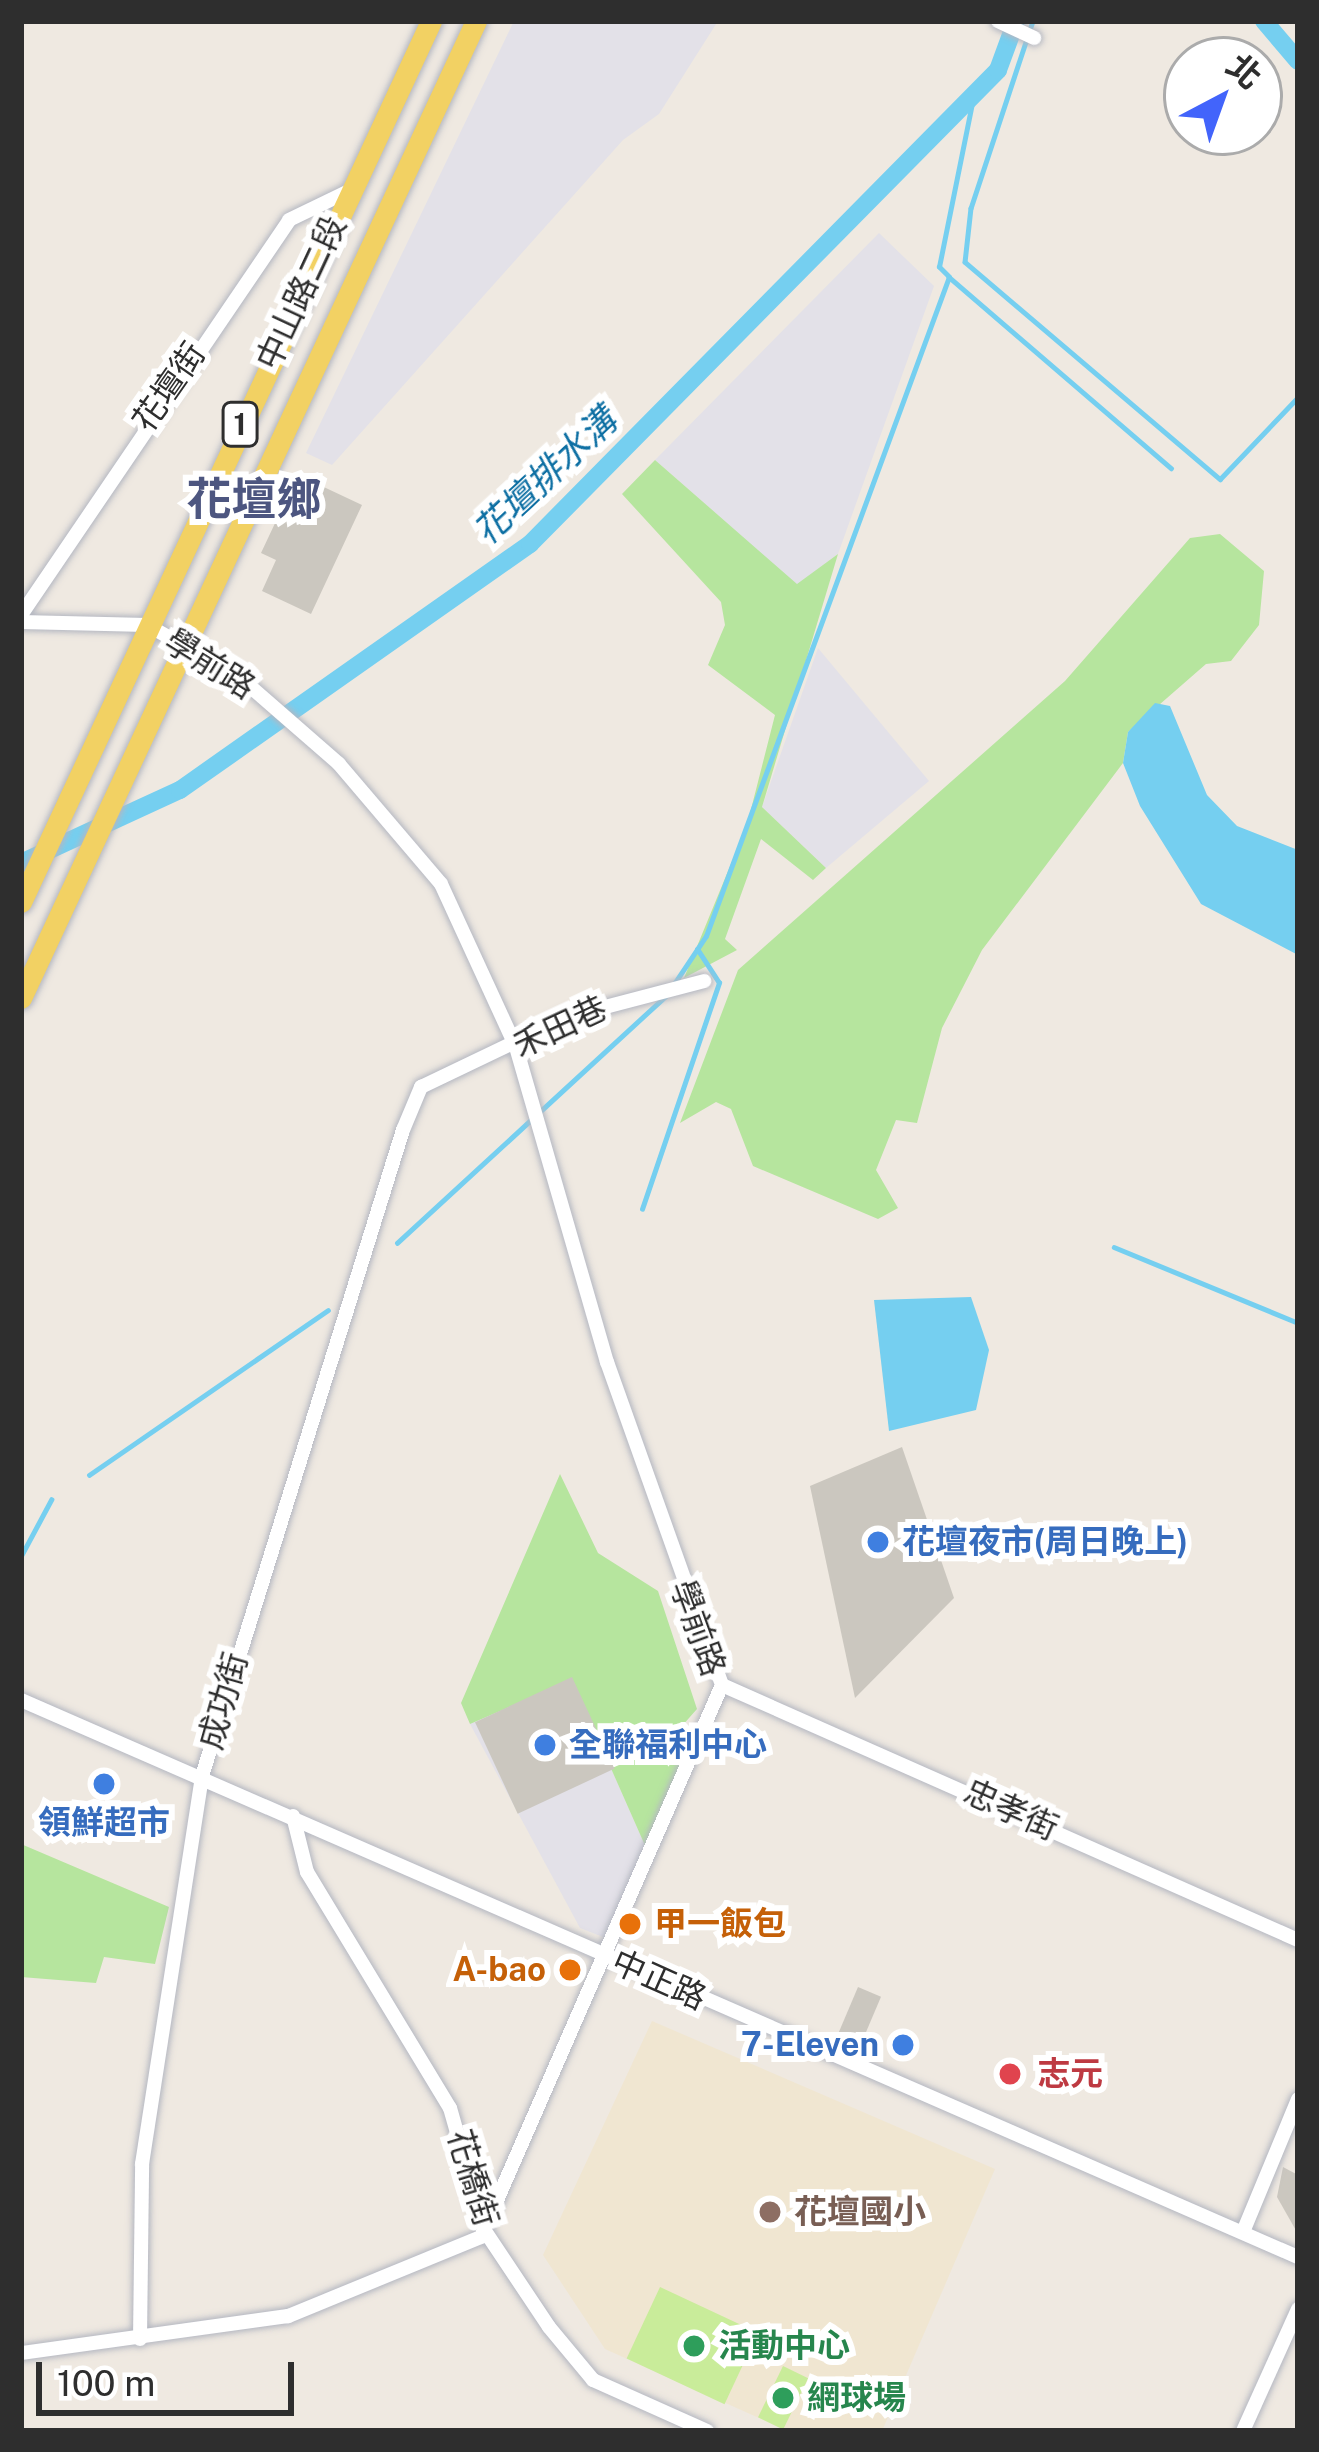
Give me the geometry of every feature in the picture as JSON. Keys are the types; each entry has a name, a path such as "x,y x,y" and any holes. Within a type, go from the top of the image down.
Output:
{"main road":[{"name":"中山路二段","path":"24,896 430,21"},
{"name":"中山路二段","path":"21,998 179,640 476,21"}],"street":[{"path":"998,21 1034,38"},
{"name":"花壇街","path":"21,618 289,220 349,191"},
{"path":"21,618 147,625"},
{"name":"學前路","path":"147,625 179,640 272,705 441,884 516,1047 607,1362 722,1685 610,1958 485,2231"},
{"name":"禾田巷","path":"421,1087 516,1047 567,1017 704,981"},
{"name":"成功街","path":"140,2339 142,2164 202,1776 421,1087"},
{"name":"忠孝街","path":"722,1685 1298,1940"},
{"name":"中正路","path":"21,1700 1298,2257"},
{"name":"花橋街","path":"293,1816 307,1872 451,2108 485,2231 593,2380 707,2431"},
{"path":"1243,2232 1294,2121 1298,2099"},
{"path":"21,2353 288,2316 424,2267 485,2231"},
{"path":"1243,2431 1298,2308"},
{"path":"663,2413 670,2431"}],"shaded area":[{"path":"514,21 718,21 659,114 623,140 332,465 306,453"},
{"path":"879,233 934,286 838,554 797,585 655,460"},
{"path":"818,648 929,781 826,868 762,807"},
{"path":"572,1679 647,1850 608,1939 580,1928 470,1724"},
{"name":"花壇國小","path":"652,2021 995,2169 882,2431 788,2431 605,2349 543,2255"}],"green space":[{"path":"655,460 797,584 838,554 762,807 826,868 813,880 761,839 725,939 737,950 684,978 747,825 775,715 708,665 725,625 721,602 622,494"},
{"path":"1220,534 1264,571 1259,625 1231,661 1206,664 1128,732 1123,763 982,950 942,1028 917,1123 896,1120 876,1170 898,1208 878,1219 753,1166 731,1109 716,1102 680,1123 738,970 1065,681 1190,538"},
{"path":"560,1474 598,1553 658,1591 697,1709 674,1735 685,1761 647,1850 572,1680 470,1724 461,1703"},
{"path":"21,1844 169,1907 155,1964 104,1957 96,1983 21,1977"},
{"name":"活動中心","path":"660,2287 758,2333 724,2404 627,2359"},
{"name":"網球場","path":"783,2366 808,2378 783,2430 758,2417"}],"water":[{"path":"1155,703 1170,706 1207,795 1237,826 1298,850 1298,955 1201,904 1140,806 1123,763 1128,732"},
{"path":"971,1297 989,1350 976,1410 889,1431 874,1300"}],"building":[{"path":"311,481 362,505 311,614 262,591 276,560 261,553 285,502 298,508"},
{"name":"花壇夜市(周日晚上)","path":"902,1447 954,1598 855,1698 810,1486"},
{"name":"全聯福利中心","path":"572,1677 615,1769 518,1814 475,1722"},
{"path":"858,1987 881,1997 858,2050 835,2040"},
{"path":"1283,2167 1298,2175 1298,2234 1277,2197"}],"waterway":[{"name":"花壇排水溝","path":"21,863 180,790 530,544 998,70 1016,21"},
{"path":"1033,21 971,208 965,262 1220,479 1298,397"},
{"name":"花壇排水溝","path":"1264,21 1298,61"},
{"path":"672,987 706,936 949,277 939,267 974,94"},
{"path":"949,277 1171,468"},
{"path":"642,1209 719,983 697,949"},
{"path":"397,1243 666,996"},
{"path":"1114,1247 1298,1323"},
{"path":"89,1475 328,1310"},
{"path":"21,1556 51,1500"}],"place":[{"name":"花壇夜市(周日晚上)","path":"878,1542"},
{"name":"全聯福利中心","path":"545,1745"},
{"name":"領鮮超市","path":"104,1784"},
{"name":"甲一飯包","path":"630,1924"},
{"name":"A-bao","path":"570,1970"},
{"name":"7-Eleven","path":"903,2045"},
{"name":"志元","path":"1010,2074"},
{"name":"花壇國小","path":"770,2212"},
{"name":"活動中心","path":"694,2346"},
{"name":"網球場","path":"783,2398"}],"district":[{"name":"花壇鄉","path":"254,499"}]}
